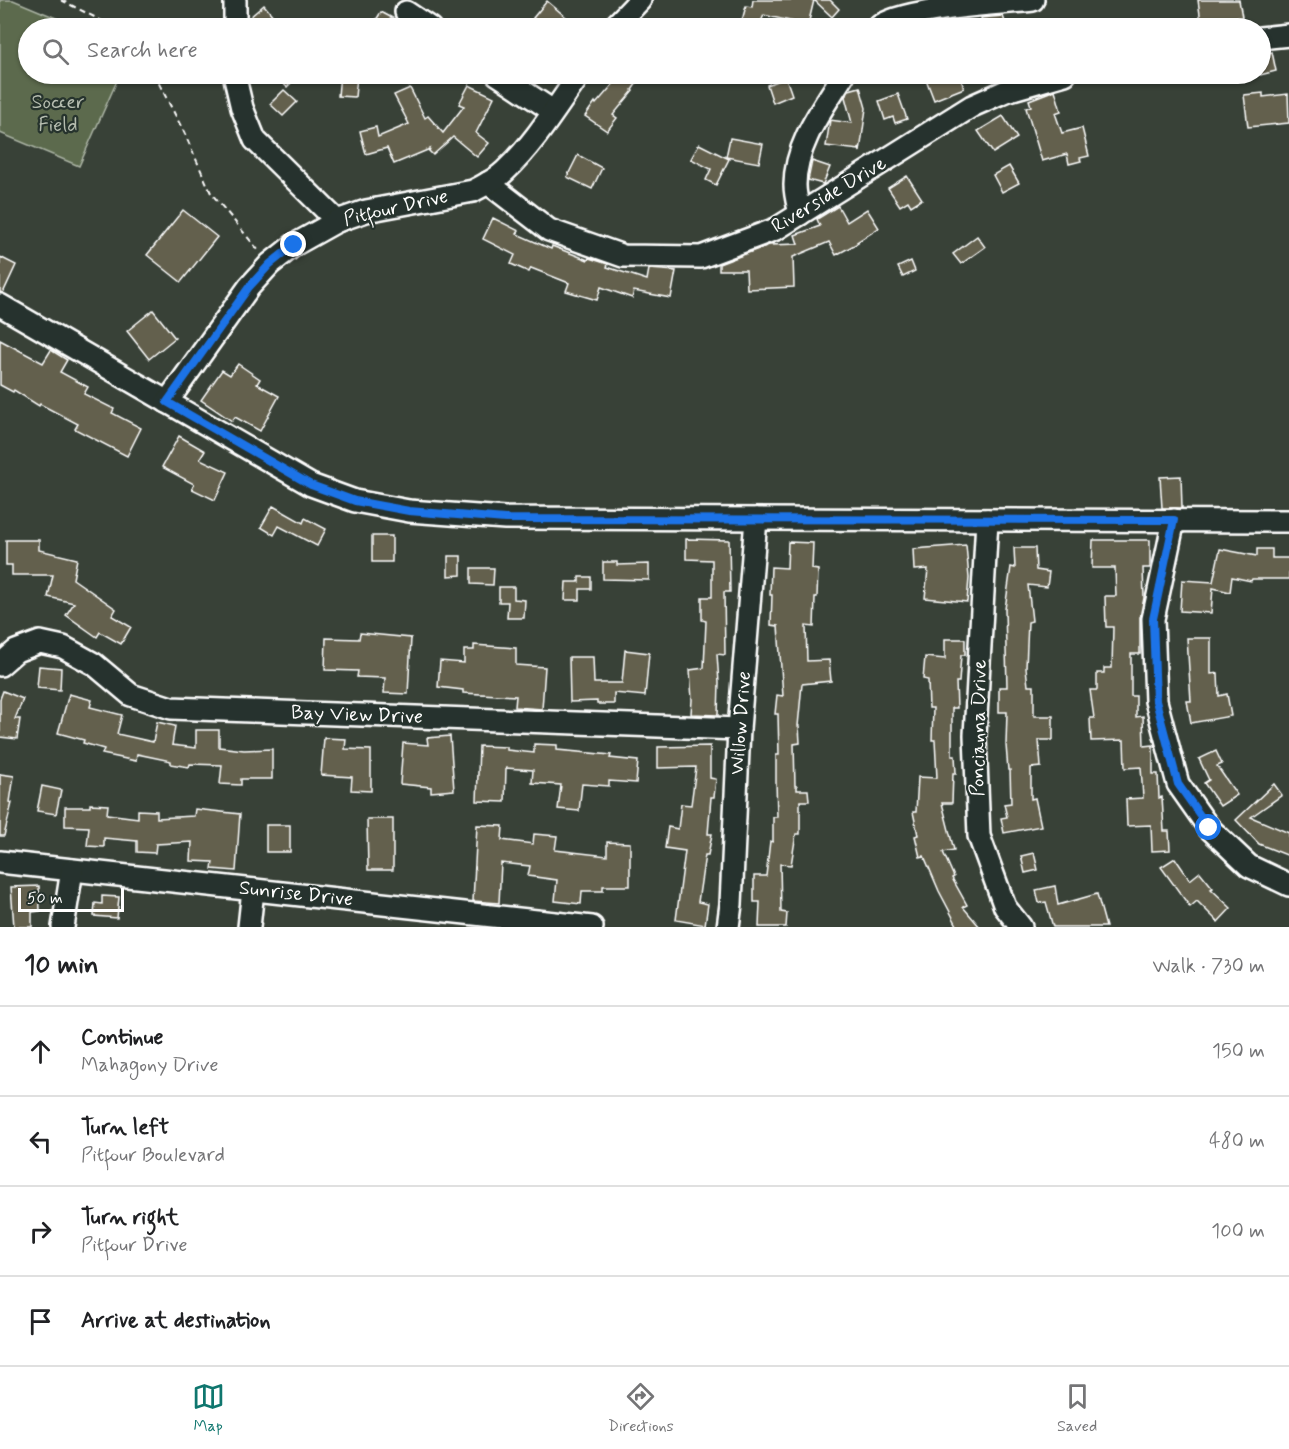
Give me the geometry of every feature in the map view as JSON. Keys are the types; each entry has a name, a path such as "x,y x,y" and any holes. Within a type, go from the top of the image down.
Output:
{"street":[{"path":"235,0 235,18"},
{"path":"623,18 640,0"},
{"path":"898,18 905,15 1033,0"},
{"path":"406,12 415,18"},
{"path":"1271,37 1289,35"},
{"path":"236,84 242,108 255,140 337,221"},
{"path":"512,84 554,111"},
{"name":"Pitfour Drive","path":"167,402 249,287 270,264 294,245 337,221 366,211 473,191 488,183 504,172 520,156 573,84"},
{"path":"800,214 795,188 797,161 807,136 838,84"},
{"name":"Riverside Drive","path":"488,183 549,230 623,256 701,257 776,229 972,106 1006,91 1030,84"},
{"path":"0,305 311,485 355,501 409,511 505,519 1289,520"},
{"name":"Willow Drive","path":"728,927 739,729 756,519"},
{"name":"Poncianna Drive","path":"987,520 975,735 979,836 1005,907 1021,927"},
{"path":"1174,520 1153,619 1156,701 1178,784 1209,828 1248,866 1289,885"},
{"name":"Bay View Drive","path":"0,665 16,651 40,642 63,647 94,664 131,695 171,708 739,729"},
{"name":"Sunrise Drive","path":"0,862 592,927"},
{"path":"63,927 72,870"},
{"path":"249,927 253,890"}],"path":[{"path":"61,0 96,18"},
{"path":"159,84 184,132 211,193 270,264"}],"green space":[{"name":"Soccer Field","path":"0,0 13,0 56,18 18,18 18,84 116,84 79,166 0,133"}],"building":[{"path":"753,0 814,0 810,18 777,18 764,15 763,18 742,18 746,6 752,7"},
{"path":"814,0 830,0 839,9 832,17"},
{"path":"1198,0 1239,0 1242,17 1200,18"},
{"path":"547,1 567,18 533,18"},
{"path":"264,5 275,18 251,18"},
{"path":"381,12 392,18 377,18"},
{"path":"1003,16 1004,18 981,18"},
{"path":"1271,52 1276,71 1271,72"},
{"path":"339,84 356,84 355,97 338,96"},
{"path":"613,84 636,84 613,115 617,118 607,131 585,116 595,102 596,104"},
{"path":"788,84 792,95 773,103 767,85"},
{"path":"928,84 963,84 964,88 934,100"},
{"path":"469,85 494,97 476,133 489,143 477,157 453,137 433,155 430,149 394,164 387,148 366,154 360,131 376,127 378,137 409,124 394,95 410,88 425,118 428,116 443,133 464,106 459,104"},
{"path":"860,87 866,108 860,152 859,148 859,150 826,146 830,120 852,123 845,97 849,90"},
{"path":"284,90 297,102 283,116 270,104"},
{"path":"1055,90 1061,111 1055,113 1062,133 1082,128 1089,156 1080,158 1081,161 1069,164 1067,154 1042,161 1026,108 1031,106 1029,100"},
{"path":"1263,93 1263,97 1288,94 1289,123 1248,127 1244,95"},
{"path":"898,94 907,119 895,123 893,117 885,120 879,101"},
{"path":"1003,116 1017,138 993,153 978,131"},
{"path":"730,138 763,144 759,163 726,157"},
{"path":"699,144 729,159 716,185 706,180 711,169 691,159"},
{"path":"578,155 602,168 592,189 567,177"},
{"path":"812,161 830,167 823,184 808,180"},
{"path":"1009,166 1019,183 1002,192 993,175"},
{"path":"907,176 922,199 911,206 908,201 900,206 888,188"},
{"path":"838,206 847,222 867,209 879,228 836,255 829,242 793,257 794,287 747,289 746,270 719,270 719,264 769,245 798,244 795,235 820,226 817,219"},
{"path":"183,210 217,237 181,282 147,255"},
{"path":"493,218 519,231 517,234 551,249 552,246 588,260 589,258 608,264 607,267 647,280 649,269 676,271 671,298 634,291 632,298 601,287 597,300 566,291 569,283 531,268 529,272 511,264 515,255 483,239"},
{"path":"977,236 985,247 961,264 953,254"},
{"path":"0,257 16,265 3,293 0,292"},
{"path":"911,261 915,271 903,277 898,267"},
{"path":"153,310 175,338 149,359 127,331"},
{"path":"0,340 43,363 51,350 67,360 60,372 88,387 84,394 114,409 112,413 141,428 127,456 75,429 78,424 0,385"},
{"path":"238,364 260,379 257,384 279,396 260,431 235,417 232,421 201,400 222,370 230,375"},
{"path":"179,436 205,451 200,459 228,472 215,500 192,489 194,484 162,467"},
{"path":"1181,476 1182,508 1162,508 1160,477"},
{"path":"273,506 303,523 305,518 326,529 317,546 279,526 274,535 261,527"},
{"path":"372,536 392,536 392,562 372,562"},
{"path":"686,539 729,540 730,592 724,592 725,655 717,654 718,715 691,714 690,670 704,668 706,621 702,620 702,597 712,597 712,560 686,559"},
{"path":"6,540 39,540 39,550 77,559 73,579 116,609 112,616 131,627 121,644 100,632 97,637 66,615 74,603 48,597 53,575 12,575 12,565 6,565"},
{"path":"1093,540 1150,540 1150,568 1143,568 1144,598 1140,617 1140,654 1131,654 1131,696 1136,696 1136,717 1143,716 1144,746 1153,745 1153,774 1158,774 1164,831 1169,831 1170,850 1152,851 1151,825 1127,826 1126,799 1143,798 1141,767 1125,768 1124,740 1091,741 1090,718 1094,718 1090,690 1097,690 1097,673 1104,673 1104,668 1112,668 1113,627 1106,627 1105,596 1116,596 1115,568 1092,568"},
{"path":"788,542 813,543 812,569 818,570 817,597 815,597 814,627 806,626 807,661 829,660 831,681 802,684 798,726 800,743 794,744 795,786 797,790 808,790 809,801 800,801 800,834 796,834 791,865 780,864 781,912 787,913 786,927 759,927 760,902 754,902 754,876 766,876 770,841 773,842 773,817 777,817 776,755 779,755 778,714 775,714 777,695 783,696 778,626 771,625 771,567 787,568"},
{"path":"966,545 969,578 967,602 925,598 928,569 914,570 913,549"},
{"path":"1014,548 1035,548 1036,570 1049,572 1047,587 1028,585 1032,621 1028,622 1026,668 1028,686 1034,686 1034,716 1053,716 1053,740 1039,740 1041,767 1031,768 1031,799 1035,798 1041,826 1004,833 1001,818 1007,817 1004,804 1011,803 1010,770 1008,770 1006,745 1007,712 999,712 999,687 1007,687 1005,609 1011,567 1015,568"},
{"path":"1220,549 1257,556 1257,549 1272,549 1272,558 1289,558 1289,579 1252,579 1251,581 1232,577 1230,592 1213,588 1211,613 1180,611 1182,580 1213,582"},
{"path":"448,556 461,556 461,575 448,576"},
{"path":"603,562 617,562 617,565 649,564 649,580 603,579"},
{"path":"471,568 494,568 493,585 471,584"},
{"path":"579,577 591,577 591,589 580,589 580,600 565,600 566,582 579,582"},
{"path":"499,587 514,587 514,599 525,600 524,618 507,618 508,602 499,602"},
{"path":"360,633 411,638 408,694 384,693 385,678 357,677 358,671 325,670 326,638 359,639"},
{"path":"1187,638 1211,638 1211,674 1218,673 1219,696 1227,694 1231,716 1191,723 1187,701 1191,701"},
{"path":"945,639 965,639 965,655 961,655 959,682 956,682 957,708 952,708 952,756 955,756 956,773 953,773 952,803 942,803 954,850 943,852 954,877 952,878 967,905 963,907 980,927 958,927 924,856 920,857 915,836 918,835 913,812 916,812 918,777 937,778 935,740 932,740 933,708 929,708 928,680 923,679 925,657 945,659"},
{"path":"474,645 516,648 516,665 545,667 542,709 515,707 516,696 463,693 463,690 438,687 440,661 464,663 464,650 474,650"},
{"path":"625,650 649,653 645,696 614,693 614,704 597,704 597,701 570,702 569,657 593,657 594,683 622,683"},
{"path":"39,666 61,668 60,690 37,688"},
{"path":"3,691 23,699 15,719 20,719 17,739 0,737 0,699"},
{"path":"69,694 92,700 90,707 122,715 117,734 153,742 157,722 175,726 172,745 196,748 196,730 219,730 219,747 244,750 272,749 272,779 241,779 241,785 220,784 222,765 190,764 189,767 137,754 136,761 102,754 104,749 83,743 84,740 58,733"},
{"path":"450,736 454,790 431,792 431,787 400,784 403,743 428,745 427,738"},
{"path":"324,738 346,739 345,749 371,750 371,791 351,790 352,777 321,775"},
{"path":"534,744 557,745 557,750 611,755 610,758 638,761 636,783 609,781 609,786 582,784 579,811 558,809 561,785 532,783 533,770 506,768 505,802 477,801 479,746 507,747 507,750 534,753"},
{"path":"710,746 710,778 716,779 714,797 711,797 708,834 712,834 708,855 705,855 698,902 708,904 705,925 676,920 685,851 665,848 668,827 678,829 681,804 691,805 696,767 658,768 658,747"},
{"path":"1216,751 1222,764 1217,766 1237,795 1220,806 1204,783 1209,780 1199,759"},
{"path":"0,774 14,776 10,802 12,803 4,836 0,836"},
{"path":"1274,784 1282,795 1251,817 1289,833 1289,856 1259,844 1236,820"},
{"path":"42,786 61,790 56,814 37,811"},
{"path":"90,804 108,805 107,814 138,818 138,810 157,811 157,818 194,816 195,809 240,814 236,871 212,869 213,862 191,861 192,842 156,844 155,853 137,852 137,841 104,838 104,847 87,846 89,827 65,826 65,807 90,807"},
{"path":"367,819 393,819 393,870 368,870"},
{"path":"266,825 290,825 290,852 266,852"},
{"path":"477,825 503,826 502,840 533,844 534,834 557,836 555,850 607,856 607,842 630,843 630,886 603,886 603,891 582,891 581,904 555,901 557,880 528,876 530,866 501,863 499,903 473,901"},
{"path":"1034,853 1038,870 1025,873 1021,856"},
{"path":"1175,858 1190,880 1200,872 1213,888 1211,889 1231,908 1218,922 1197,901 1190,907 1161,867"},
{"path":"39,886 40,911 32,912 32,927 14,927 11,887"},
{"path":"1055,886 1058,905 1097,894 1106,927 1053,927 1046,902 1039,903 1036,890"},
{"path":"102,896 119,897 117,918 94,916 95,903 102,904"}],"route":[{"path":"294,245 270,264 249,287 167,402 311,485 355,501 409,511 505,519 1174,520 1153,619 1156,701 1178,784 1209,828"}]}
